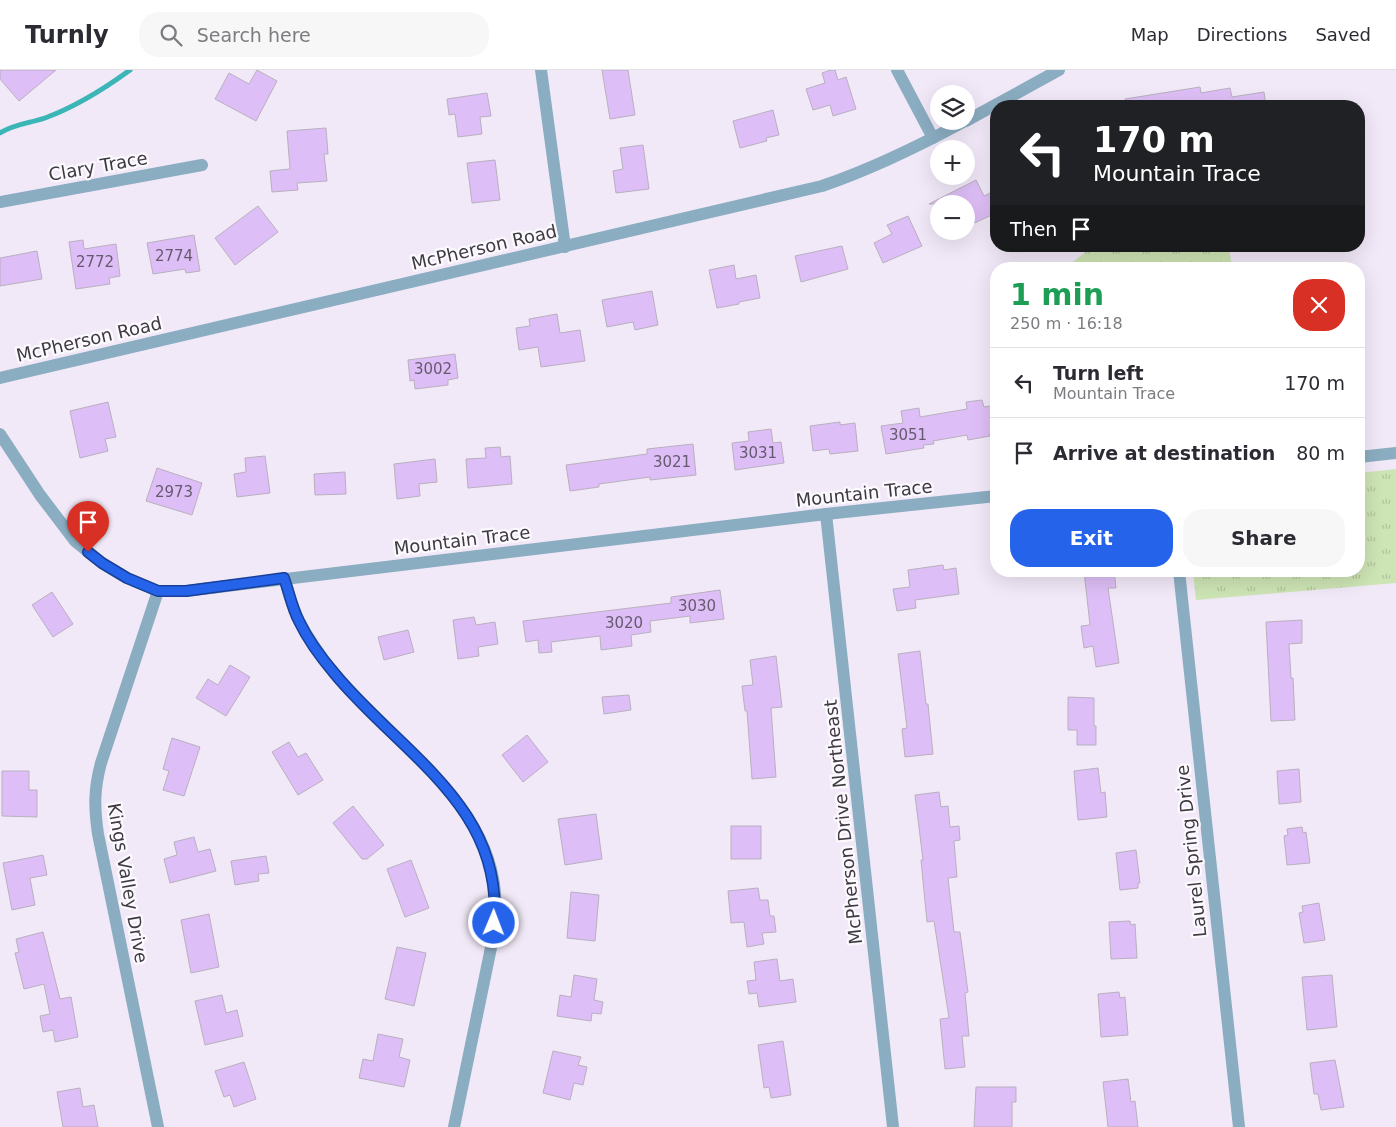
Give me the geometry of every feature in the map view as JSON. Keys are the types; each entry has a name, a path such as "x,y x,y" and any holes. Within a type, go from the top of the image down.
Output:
{"street":[{"path":"541,70 565,247"},
{"path":"898,70 933,138"},
{"name":"McPherson Road","path":"1004,100 1059,70"},
{"name":"McPherson Road","path":"975,116 990,108"},
{"name":"McPherson Road","path":"0,378 822,186 858,174 949,130"},
{"name":"Clary Trace","path":"0,202 202,165"},
{"name":"Mountain Trace","path":"0,434 40,495 75,542 102,563 127,578 158,591 186,591 826,514 990,497"},
{"path":"1365,456 1396,453"},
{"name":"McPherson Drive Northeast","path":"826,514 893,1127"},
{"name":"Laurel Spring Drive","path":"1179,577 1239,1127"},
{"path":"284,578 299,622 335,674 454,796 473,823 485,850 493,878 496,908 493,938 454,1127"},
{"name":"Kings Valley Drive","path":"158,591 101,763 95,785 94,808 158,1127"}],"green space":[{"path":"1085,252 1230,252 1231,262 1073,262"},
{"path":"1396,469 1396,583 1196,600 1194,577 1365,577 1365,472"}],"building":[{"path":"0,70 56,70 19,101 0,79"},
{"path":"257,70 277,81 256,121 215,99 229,73 249,84"},
{"path":"602,70 628,70 635,115 610,119"},
{"path":"835,70 838,80 846,77 856,109 833,116 830,105 813,110 806,89 825,83 822,73"},
{"path":"1200,87 1201,93 1230,88 1232,97 1264,92 1265,100 1125,100"},
{"path":"487,93 491,116 480,117 482,134 458,137 455,114 449,115 447,99"},
{"path":"773,110 779,135 766,138 767,141 740,148 733,121"},
{"path":"326,128 328,154 324,154 327,181 297,183 298,190 272,192 270,171 290,169 287,131"},
{"path":"643,145 649,189 616,193 613,171 623,169 620,148"},
{"path":"495,160 500,200 472,203 467,163"},
{"path":"976,180 984,196 990,193 990,216 975,223 975,195 947,195 966,185 975,185"},
{"path":"258,206 278,232 235,265 215,238"},
{"path":"908,216 922,246 883,263 874,243 892,234 887,225"},
{"path":"194,235 200,271 186,273 185,269 153,274 147,243"},
{"path":"83,240 84,249 116,244 120,276 109,278 110,284 76,289 69,242"},
{"path":"842,246 848,269 801,282 795,256"},
{"path":"37,251 42,279 0,286 0,258"},
{"path":"734,265 736,279 756,275 760,298 717,308 709,270"},
{"path":"652,291 658,325 635,330 633,322 607,327 602,300"},
{"path":"557,314 560,333 580,330 585,361 541,367 538,347 519,350 516,328 530,326 529,319"},
{"path":"455,354 458,378 448,380 448,385 415,389 414,380 410,381 408,360"},
{"path":"982,400 984,407 990,406 990,436 968,440 967,435 933,441 934,444 923,445 924,448 886,454 881,426 903,423 901,411 919,408 920,417 967,409 966,402"},
{"path":"108,402 116,437 105,439 108,451 80,458 70,411"},
{"path":"840,422 840,425 855,423 858,451 830,454 829,449 813,451 810,426"},
{"path":"771,429 773,443 781,442 784,463 735,470 732,443 749,441 748,432"},
{"path":"693,444 696,475 650,480 650,477 599,484 599,487 570,491 566,465 647,454 647,449"},
{"path":"500,447 501,457 510,456 512,484 468,488 466,459 486,458 485,448"},
{"path":"265,456 270,493 237,497 234,474 246,472 245,458"},
{"path":"435,459 437,482 419,484 420,496 397,499 394,464"},
{"path":"157,468 202,483 192,515 146,501"},
{"path":"345,472 346,494 315,495 314,474"},
{"path":"943,565 944,570 956,568 959,594 915,600 916,608 897,611 893,589 910,587 908,570"},
{"path":"1085,577 1115,577 1116,588 1108,588 1119,663 1096,667 1093,646 1084,648 1081,626 1090,625"},
{"path":"720,590 724,619 690,623 690,616 650,621 651,632 631,635 632,646 601,650 600,636 551,642 552,652 539,653 538,640 526,642 523,621 671,603 671,597"},
{"path":"52,592 73,624 53,637 32,605"},
{"path":"474,617 476,625 495,622 498,644 478,647 479,656 458,659 453,620"},
{"path":"1302,620 1302,643 1289,644 1295,720 1271,721 1266,622"},
{"path":"408,630 414,652 384,660 378,637"},
{"path":"920,651 933,754 905,757 902,729 907,728 898,654"},
{"path":"776,656 782,707 771,708 776,777 752,779 747,711 745,711 742,686 753,685 750,660"},
{"path":"230,665 250,677 226,716 196,698 208,679 218,685"},
{"path":"629,695 631,710 604,714 602,697"},
{"path":"1068,697 1094,698 1096,745 1077,745 1077,730 1068,730"},
{"path":"527,735 548,762 523,782 502,755"},
{"path":"172,738 200,747 184,796 163,790 169,771 163,769"},
{"path":"289,742 298,757 306,753 323,780 298,795 272,752"},
{"path":"1098,768 1101,793 1105,792 1107,817 1078,820 1074,771"},
{"path":"1299,769 1301,802 1279,804 1277,771"},
{"path":"2,771 29,771 29,790 37,790 37,817 2,816"},
{"path":"939,792 941,807 948,806 950,827 959,826 960,840 954,841 957,877 948,878 954,932 960,932 968,992 965,993 969,1036 962,1036 965,1067 945,1069 940,1019 949,1018 934,921 927,922 921,860 923,860 915,795"},
{"path":"353,806 384,845 367,859 362,859 333,823"},
{"path":"596,814 602,859 565,865 558,819"},
{"path":"731,826 761,826 761,859 731,859"},
{"path":"1302,827 1303,833 1306,832 1310,863 1287,865 1284,836 1288,835 1287,829"},
{"path":"194,837 198,852 210,849 216,871 170,883 164,859 177,855 174,842"},
{"path":"1136,850 1140,883 1138,883 1138,888 1120,890 1116,853"},
{"path":"43,855 47,875 30,878 35,905 12,910 3,863"},
{"path":"266,856 269,873 258,874 259,881 235,885 231,861"},
{"path":"411,860 429,908 405,917 387,869"},
{"path":"758,888 760,900 768,900 770,916 774,916 776,932 762,933 764,944 747,947 744,922 731,923 728,891"},
{"path":"571,892 599,895 595,941 567,938"},
{"path":"1319,903 1325,940 1304,943 1299,913 1303,912 1302,906"},
{"path":"209,914 219,967 191,973 181,920"},
{"path":"1130,921 1131,925 1135,924 1137,958 1111,959 1109,922"},
{"path":"43,932 60,999 71,997 78,1037 55,1042 53,1030 43,1032 40,1016 50,1014 44,984 24,989 15,953 19,952 16,939"},
{"path":"397,947 426,953 414,1006 385,999"},
{"path":"777,959 780,981 793,979 796,1002 759,1007 757,993 749,994 747,981 756,980 754,962"},
{"path":"574,975 597,979 594,1000 603,1002 601,1014 592,1013 591,1021 557,1016 560,995 571,997"},
{"path":"1332,975 1337,1027 1307,1030 1302,977"},
{"path":"1119,992 1120,998 1125,997 1128,1035 1101,1037 1098,994"},
{"path":"222,995 226,1013 237,1010 243,1036 205,1045 195,1001"},
{"path":"378,1034 403,1039 399,1057 410,1060 404,1087 359,1078 363,1059 373,1061"},
{"path":"783,1041 791,1095 771,1098 769,1087 764,1088 758,1045"},
{"path":"553,1051 581,1057 578,1065 587,1067 583,1085 574,1083 570,1100 543,1093"},
{"path":"1335,1060 1344,1107 1321,1110 1318,1094 1314,1094 1310,1063"},
{"path":"244,1062 256,1099 234,1107 230,1095 224,1097 215,1071"},
{"path":"1128,1079 1131,1102 1135,1101 1138,1127 1108,1127 1103,1082"},
{"path":"976,1087 1016,1087 1016,1102 1012,1102 1012,1127 974,1127"},
{"path":"80,1088 83,1107 94,1105 98,1127 63,1127 57,1092"}],"waterway":[{"path":"0,133 67,109 100,91 130,70"}],"route":[{"path":"88,552 127,578 158,591 186,591 284,578 299,622 335,674 454,796 473,823 485,850 493,878 496,908 494,923"}]}
